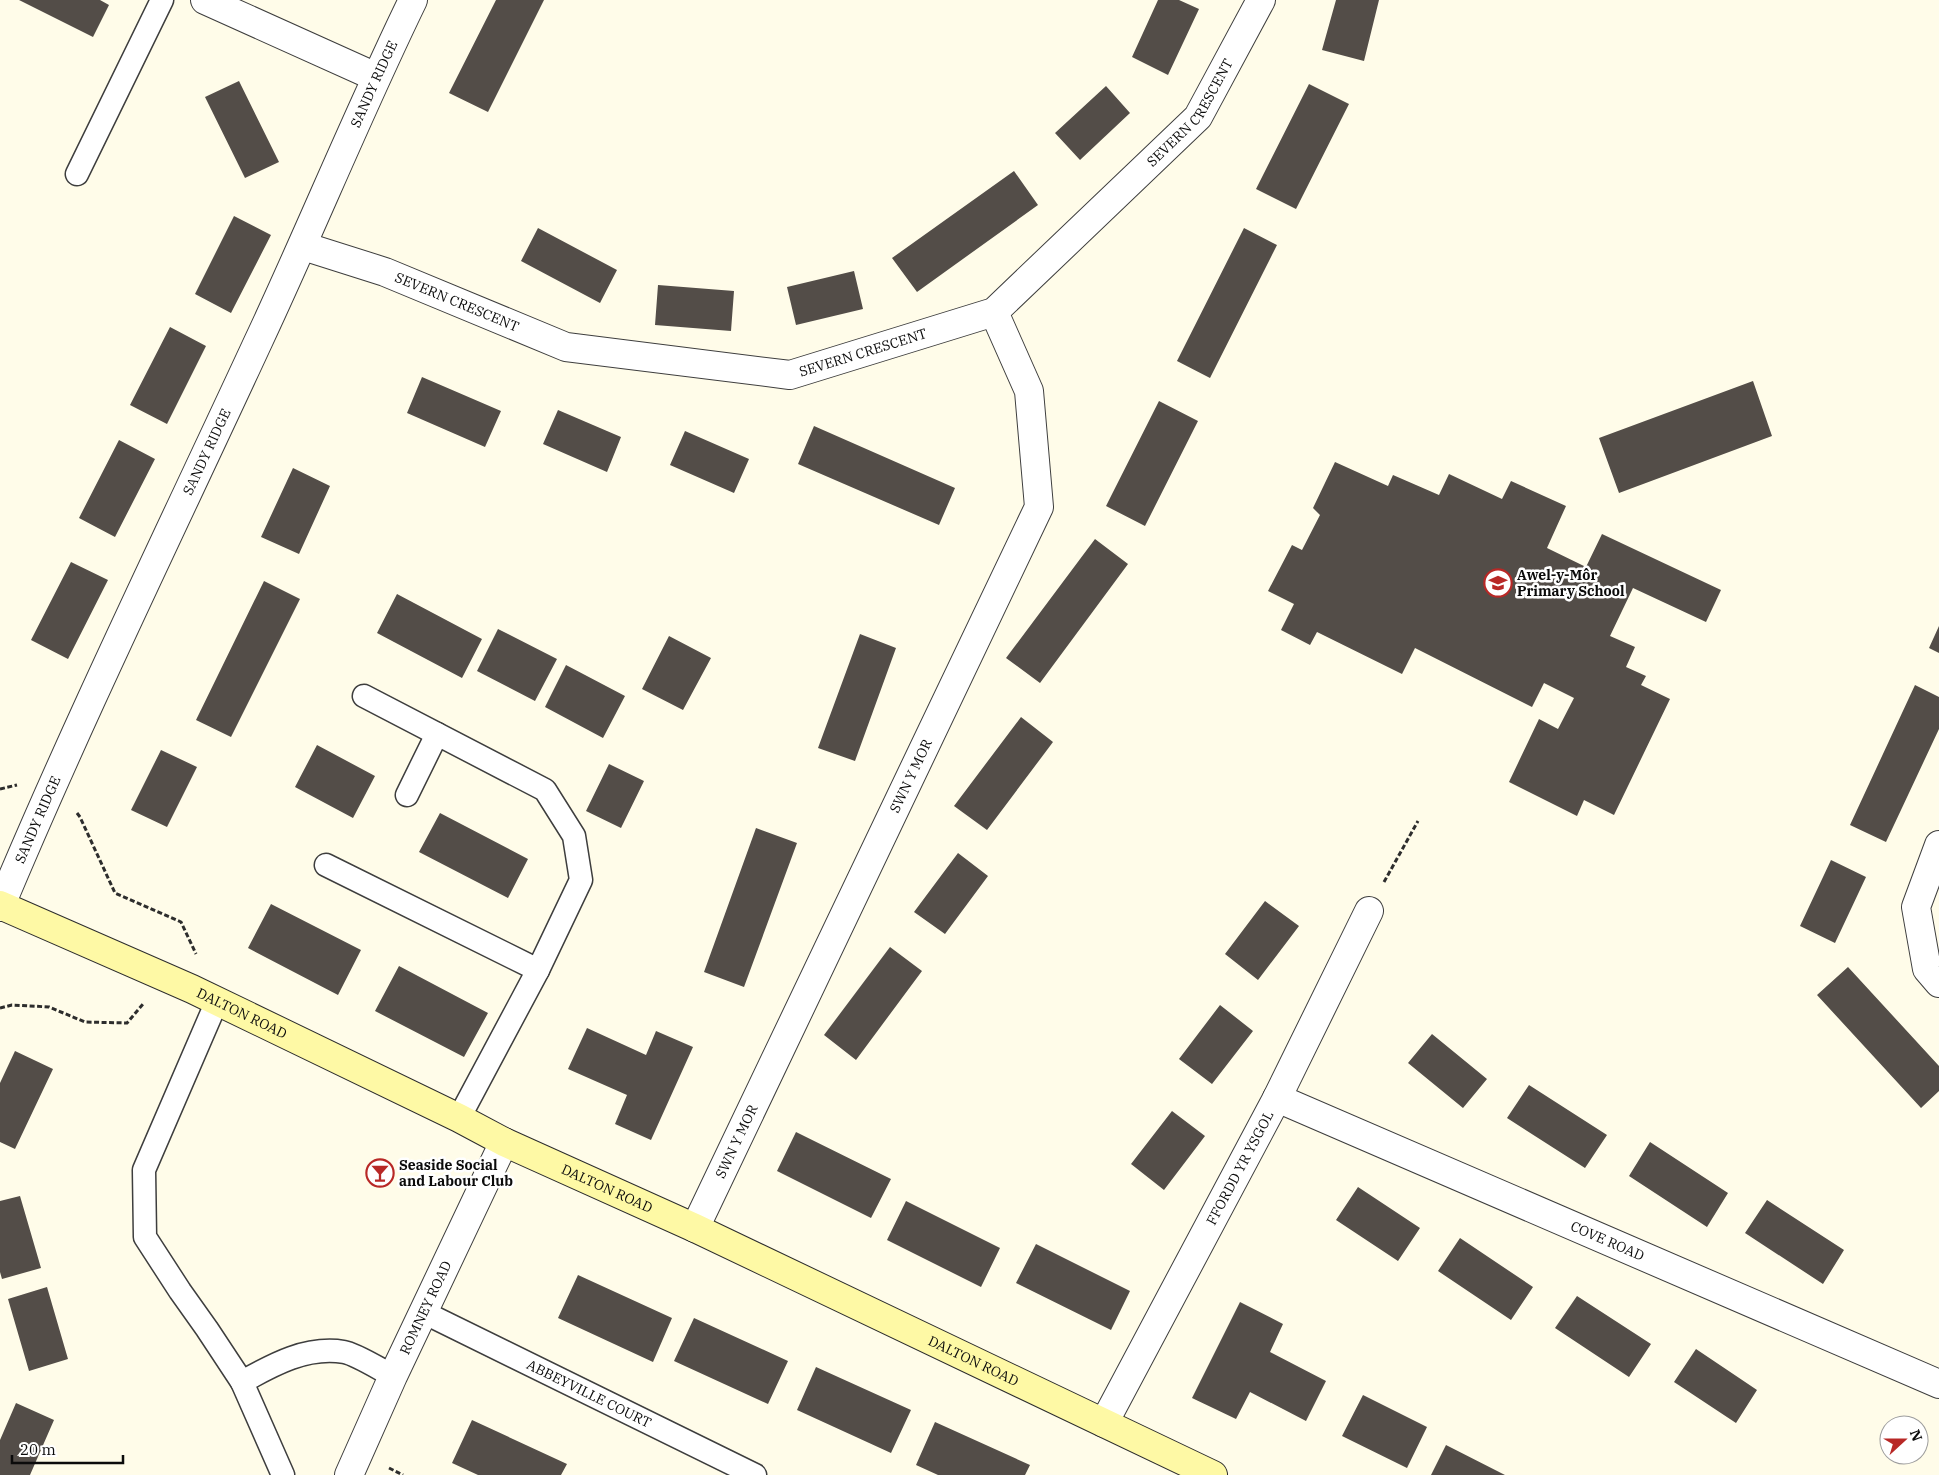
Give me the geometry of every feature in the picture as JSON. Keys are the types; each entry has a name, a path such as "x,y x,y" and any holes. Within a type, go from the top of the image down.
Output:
{"street":[{"path":"205,0 376,77"},
{"name":"SANDY RIDGE","path":"0,906 52,788 303,246 376,77 413,0"},
{"name":"SEVERN CRESCENT","path":"303,246 385,272 566,347 790,375 994,312 1198,117 1261,0"},
{"name":"SWN Y MOR","path":"695,1228 1039,507 1029,391 994,312"},
{"path":"1939,845 1916,908 1927,968 1939,983"},
{"name":"DALTON ROAD","path":"0,906 192,989 459,1118 504,1142 695,1228 1213,1475"},
{"name":"FFORDD YR YSGOL","path":"1104,1423 1277,1098 1369,911"},
{"name":"COVE ROAD","path":"1277,1098 1939,1384"},
{"name":"ROMNEY ROAD","path":"349,1475 393,1376 504,1142"}],"lane":[{"path":"78,174 162,0"},
{"path":"364,696 546,790 574,836 581,880 538,970 459,1118"},
{"path":"407,795 437,734"},
{"path":"326,866 538,970"},
{"path":"217,1001 144,1170 145,1237 242,1382 283,1475"},
{"name":"ABBEYVILLE COURT","path":"423,1312 756,1475"},
{"path":"242,1382 275,1363 311,1352 346,1352 393,1376"}],"path":[{"path":"0,789 32,782 52,788 80,817 115,893 181,922 198,959 192,989"},
{"path":"1369,911 1418,821"},
{"path":"0,1008 12,1005 49,1007 85,1022 127,1023 145,1002"}],"building":[{"path":"19,0 100,0 109,5 93,37"},
{"path":"496,0 544,0 488,112 449,93"},
{"path":"1158,0 1179,0 1199,9 1168,75 1132,57"},
{"path":"1336,0 1379,0 1364,61 1322,50"},
{"path":"239,81 279,162 245,178 205,97"},
{"path":"1309,84 1349,104 1296,209 1256,189"},
{"path":"1106,86 1130,113 1080,160 1055,133"},
{"path":"1014,171 1038,205 917,292 892,258"},
{"path":"234,216 271,235 231,313 195,294"},
{"path":"538,228 617,270 600,303 521,261"},
{"path":"1244,228 1277,245 1210,378 1177,361"},
{"path":"854,271 863,309 796,325 787,287"},
{"path":"658,285 734,291 731,331 655,325"},
{"path":"170,327 206,346 167,424 130,405"},
{"path":"422,377 501,411 485,447 407,413"},
{"path":"1753,381 1772,436 1619,493 1599,438"},
{"path":"1159,401 1198,421 1145,526 1106,506"},
{"path":"558,410 621,437 607,472 543,444"},
{"path":"814,426 955,488 939,525 798,464"},
{"path":"685,431 749,459 734,493 670,465"},
{"path":"119,440 155,459 115,537 79,518"},
{"path":"1335,462 1388,486 1393,475 1439,495 1449,474 1502,499 1511,481 1566,506 1547,548 1586,567 1602,534 1721,590 1706,622 1633,588 1610,636 1635,647 1626,667 1646,676 1641,685 1670,699 1614,815 1584,800 1577,816 1509,782 1539,719 1558,729 1574,698 1544,683 1532,707 1415,648 1402,674 1317,632 1310,645 1281,630 1294,604 1268,591 1292,545 1302,550 1320,515 1313,508"},
{"path":"293,468 330,486 299,554 261,537"},
{"path":"1095,539 1128,564 1040,683 1006,658"},
{"path":"71,562 108,580 68,659 31,640"},
{"path":"264,581 300,599 231,737 196,720"},
{"path":"397,594 482,639 462,678 377,633"},
{"path":"1939,626 1939,653 1929,648"},
{"path":"498,629 557,659 535,701 477,671"},
{"path":"860,634 896,648 855,761 818,748"},
{"path":"669,636 711,658 683,710 642,689"},
{"path":"566,665 625,696 603,738 545,707"},
{"path":"1915,685 1939,697 1939,729 1886,842 1850,825"},
{"path":"1021,717 1053,742 987,830 954,806"},
{"path":"317,745 375,776 353,818 295,787"},
{"path":"161,750 197,767 167,827 131,810"},
{"path":"609,764 644,781 621,828 586,811"},
{"path":"440,813 528,859 508,898 419,852"},
{"path":"756,828 797,843 744,987 704,972"},
{"path":"958,853 988,876 945,934 914,912"},
{"path":"1831,860 1866,877 1835,943 1800,926"},
{"path":"1265,901 1299,926 1258,980 1225,954"},
{"path":"271,904 361,950 338,995 248,948"},
{"path":"890,947 922,971 856,1060 824,1035"},
{"path":"399,966 488,1013 464,1057 375,1011"},
{"path":"1848,967 1939,1066 1939,1091 1921,1108 1817,995"},
{"path":"1220,1005 1253,1031 1212,1084 1179,1059"},
{"path":"587,1028 646,1055 656,1031 693,1047 651,1140 615,1124 627,1095 568,1069"},
{"path":"1432,1034 1487,1079 1463,1108 1408,1063"},
{"path":"15,1051 53,1069 15,1149 0,1142 0,1083"},
{"path":"1529,1085 1607,1135 1585,1168 1507,1118"},
{"path":"1172,1111 1205,1136 1164,1190 1131,1164"},
{"path":"796,1132 891,1179 871,1218 777,1171"},
{"path":"1650,1142 1728,1193 1707,1227 1629,1176"},
{"path":"1358,1187 1420,1228 1398,1261 1336,1220"},
{"path":"20,1196 41,1268 2,1279 0,1272 0,1201"},
{"path":"1767,1200 1844,1250 1823,1284 1745,1233"},
{"path":"906,1201 1000,1248 981,1287 887,1240"},
{"path":"1460,1238 1533,1287 1511,1320 1438,1271"},
{"path":"1036,1244 1130,1291 1111,1330 1016,1283"},
{"path":"578,1275 672,1318 653,1362 558,1318"},
{"path":"47,1287 68,1359 29,1371 8,1299"},
{"path":"1577,1296 1651,1344 1629,1377 1555,1328"},
{"path":"1240,1302 1283,1324 1270,1352 1326,1381 1306,1421 1250,1392 1236,1419 1192,1398"},
{"path":"694,1318 788,1361 768,1404 674,1361"},
{"path":"1696,1349 1757,1390 1736,1423 1674,1382"},
{"path":"816,1367 911,1410 891,1453 797,1410"},
{"path":"1363,1395 1427,1427 1407,1468 1342,1436"},
{"path":"16,1403 54,1420 30,1475 0,1475 0,1440"},
{"path":"472,1420 567,1464 561,1475 478,1475 452,1463"},
{"path":"935,1422 1030,1465 1025,1475 938,1475 916,1465"},
{"path":"1446,1445 1505,1475 1431,1475"}],"place":[{"name":"Awel-y-Môr Primary School","path":"1498,583"},
{"name":"Seaside Social and Labour Club","path":"380,1173"}]}
